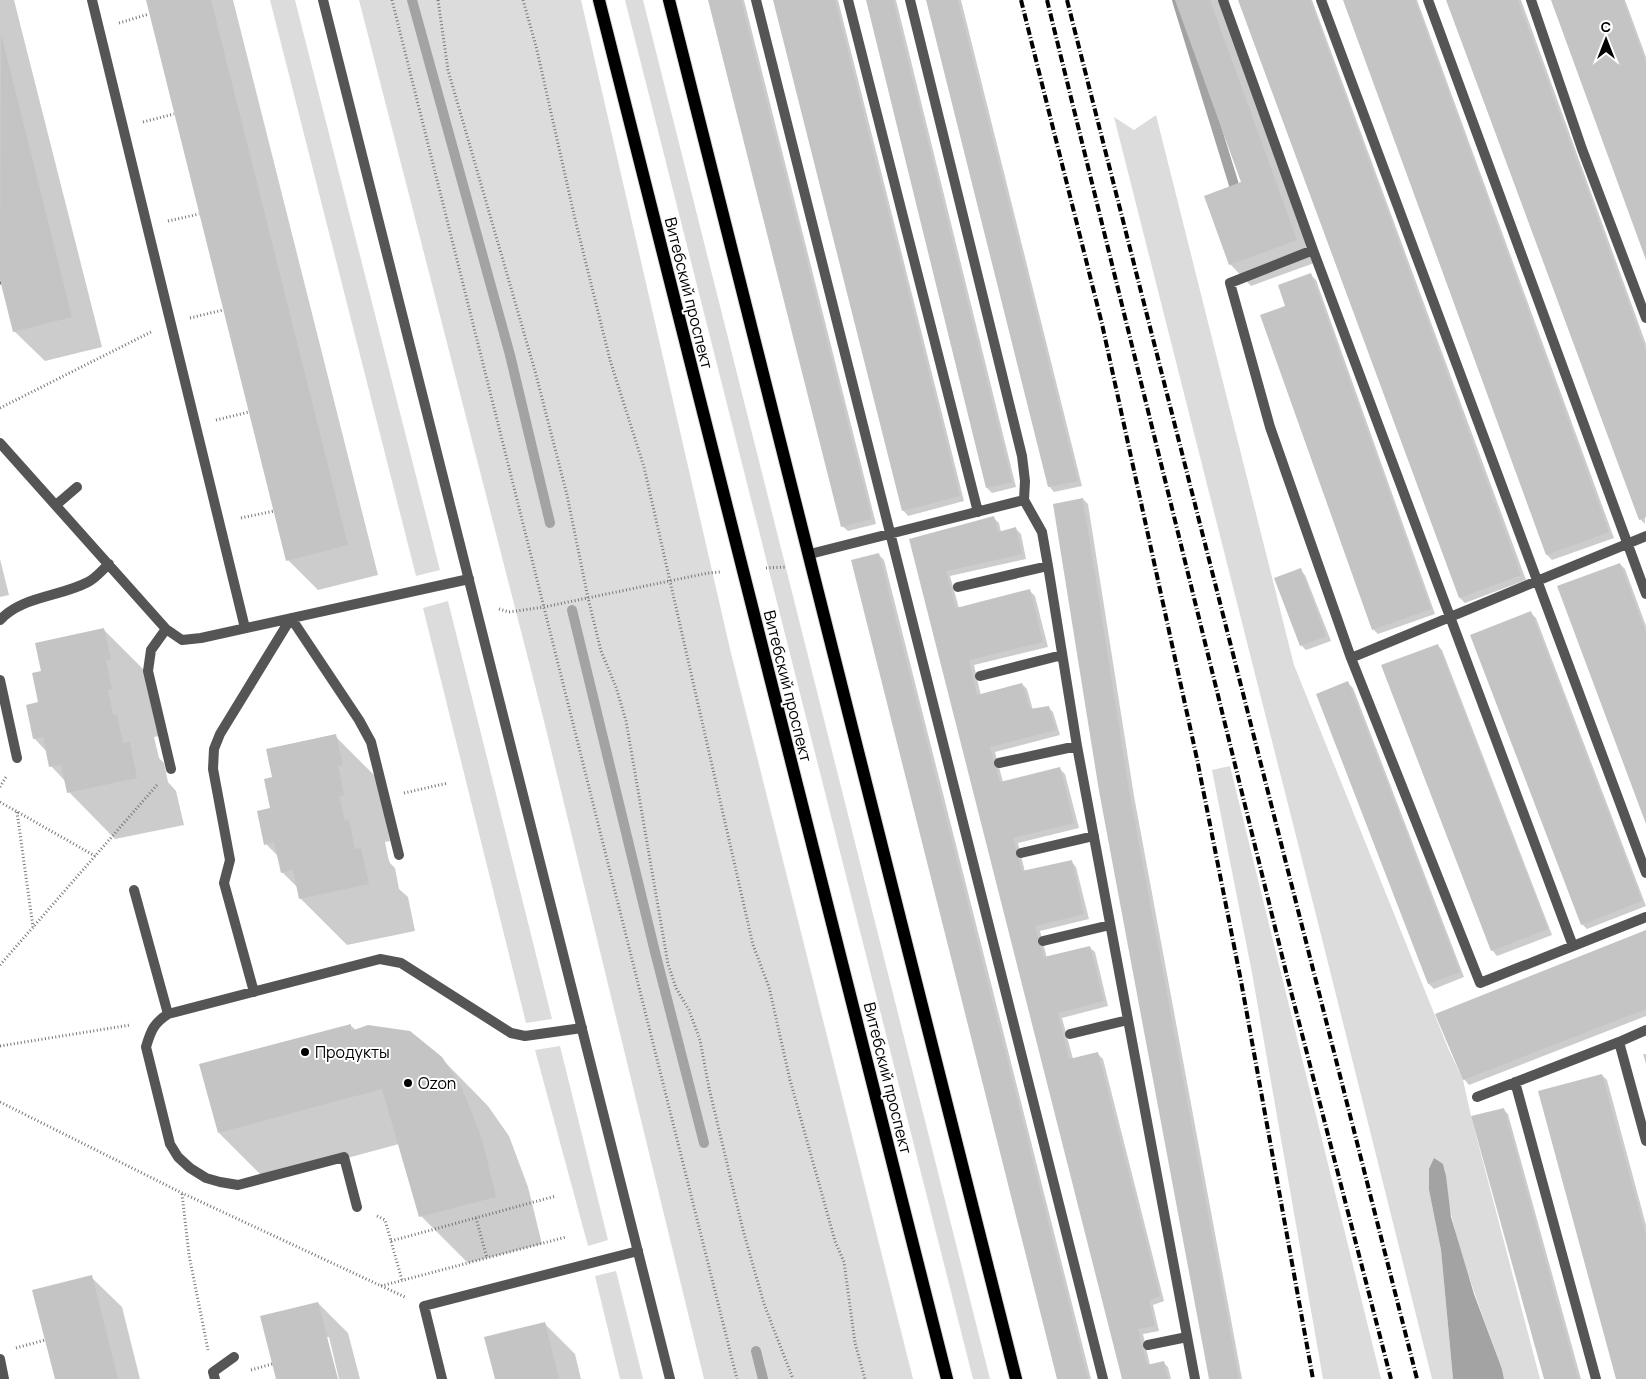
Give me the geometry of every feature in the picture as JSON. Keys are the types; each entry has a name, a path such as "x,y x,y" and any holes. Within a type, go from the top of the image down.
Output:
{"main road":[{"name":"Витебский проспект","path":"599,0 947,1379"},
{"path":"669,0 810,554 1016,1379"}],"street":[{"path":"92,0 246,628"},
{"path":"323,0 670,1379"},
{"path":"756,0 1103,1379"},
{"path":"848,0 978,512"},
{"path":"910,0 1022,456 1025,481 1024,500 1042,532 1077,746 1195,1379"},
{"path":"1223,0 1313,250 1572,946"},
{"path":"1321,0 1646,873"},
{"path":"1428,0 1646,594"},
{"path":"1531,0 1582,149 1646,318"},
{"path":"1313,250 1230,282 1270,428 1351,658 1480,983 1646,917"},
{"path":"0,443 166,629 182,640 201,638 469,579"},
{"path":"56,505 76,487"},
{"path":"810,554 1024,500"},
{"path":"1351,658 1646,536"},
{"path":"0,620 8,611 21,605 64,592 89,581 109,564"},
{"path":"958,587 1048,566"},
{"path":"291,618 359,720 371,742 398,855"},
{"path":"254,992 224,883 230,860 213,769 214,749 220,734 291,618"},
{"path":"166,629 151,650 148,671 171,769"},
{"path":"980,676 1062,655"},
{"path":"0,680 17,758"},
{"path":"999,763 1077,746"},
{"path":"1021,853 1094,836"},
{"path":"134,890 168,1014"},
{"path":"1044,940 1110,924"},
{"path":"357,1207 344,1157 238,1184 206,1178 190,1168 178,1157 170,1144 146,1046 150,1033 158,1021 168,1014 380,959 401,963 511,1033 525,1036 582,1028"},
{"path":"1070,1034 1128,1020"},
{"path":"1476,1097 1620,1042 1646,1030"},
{"path":"1620,1042 1646,1141"},
{"path":"1515,1082 1596,1379"},
{"path":"442,1379 424,1306 638,1251"},
{"path":"1148,1345 1187,1337"},
{"path":"214,1375 234,1357"},
{"path":"0,1359 4,1379"}],"path":[{"path":"392,0 737,1379"},
{"path":"438,0 448,70 537,380 567,495 601,651 616,688 626,721 668,964 676,988 689,1010 700,1040 709,1088 743,1230 764,1304 793,1379"},
{"path":"523,0 536,46 575,219 610,360 644,467 752,945 769,987 790,1080 835,1241 844,1262 855,1343 865,1379"},
{"path":"99,28 149,14"},
{"path":"123,126 174,114"},
{"path":"148,226 199,214"},
{"path":"0,408 171,322 224,310"},
{"path":"196,425 249,412"},
{"path":"220,523 274,510"},
{"path":"769,568 793,566"},
{"path":"509,612 544,607 708,573"},
{"path":"0,965 171,769"},
{"path":"384,798 448,783"},
{"path":"0,802 95,856"},
{"path":"17,812 33,927"},
{"path":"0,1046 158,1021"},
{"path":"0,1102 182,1193 424,1306"},
{"path":"182,1193 189,1255 214,1375"},
{"path":"391,1241 556,1196"},
{"path":"357,1207 385,1220 402,1280"},
{"path":"476,1218 486,1258"},
{"path":"381,1286 566,1237"},
{"path":"9,1350 45,1340"}],"shaded area":[{"path":"270,0 295,0 440,570 416,576"},
{"path":"359,0 581,0 730,649 913,1379 704,1379 543,717"},
{"path":"625,0 643,0 990,1379 973,1379"},
{"path":"1156,115 1294,665 1448,1048 1463,1080 1540,1379 1504,1379 1462,1256 1450,1211 1443,1164 1429,1190 1441,1250 1453,1379 1432,1379 1114,117 1134,130"},
{"path":"448,601 552,1019 526,1023 423,608"},
{"path":"1230,766 1381,1379 1323,1379 1252,973 1212,770"},
{"path":"560,1046 608,1240 588,1246 535,1050"},
{"path":"1434,1158 1443,1164 1451,1217 1474,1294 1504,1379 1453,1379 1441,1250 1429,1190 1429,1169"},
{"path":"616,1271 643,1379 620,1379 595,1276"}],"building":[{"path":"146,0 211,0 348,545 286,561"},
{"path":"708,0 741,0 872,519 841,527"},
{"path":"773,0 835,0 960,496 902,511"},
{"path":"866,0 893,0 1012,482 986,488"},
{"path":"926,0 958,0 1078,481 1048,487"},
{"path":"1175,0 1210,0 1297,240 1229,265 1204,196 1241,182"},
{"path":"1238,0 1310,0 1521,575 1459,598"},
{"path":"1343,0 1415,0 1609,532 1546,555"},
{"path":"1446,0 1518,0 1646,351 1646,517 1639,520"},
{"path":"1551,0 1623,0 1646,63 1646,260"},
{"path":"1,34 72,317 13,332 0,280"},
{"path":"1311,273 1431,609 1372,630 1260,315 1285,306 1278,285"},
{"path":"1083,498 1129,790 1239,1379 1209,1379 1099,791 1053,504"},
{"path":"994,516 998,532 1016,527 1022,554 946,571 956,608 1030,589 1043,642 969,660 977,695 1022,683 1030,709 1049,706 1056,730 990,747 1000,782 1060,767 1074,823 1013,838 1022,871 1072,860 1084,914 1035,926 1044,957 1090,946 1104,1001 1058,1013 1069,1059 1098,1052 1160,1296 1149,1300 1155,1326 1138,1329 1147,1365 1164,1361 1168,1379 1122,1379 909,539"},
{"path":"879,553 1088,1379 1057,1379 851,560"},
{"path":"1620,563 1646,633 1646,824 1557,586"},
{"path":"1301,568 1326,636 1300,646 1274,578"},
{"path":"1531,611 1642,901 1581,925 1470,635"},
{"path":"104,628 111,659 106,660 112,689 108,690 113,715 117,715 123,743 130,742 137,778 67,793 61,765 49,767 43,737 33,739 26,705 38,702 32,673 41,671 35,643"},
{"path":"1438,644 1548,929 1491,951 1381,665"},
{"path":"1348,681 1460,972 1428,984 1316,694"},
{"path":"336,734 343,765 338,766 344,795 339,796 345,821 349,820 355,849 361,848 369,884 299,899 293,870 281,873 274,842 264,845 257,811 270,808 264,779 272,777 266,749"},
{"path":"1646,930 1646,1009 1463,1080 1435,1014"},
{"path":"351,1024 351,1031 368,1025 410,1031 442,1057 462,1088 482,1139 496,1197 419,1217 382,1089 218,1133 199,1064"},
{"path":"1602,1074 1646,1236 1646,1379 1616,1379 1538,1091"},
{"path":"1504,1108 1578,1379 1544,1379 1471,1116"},
{"path":"92,1275 118,1379 55,1379 32,1290"},
{"path":"318,1302 338,1379 276,1379 260,1316"},
{"path":"545,1322 559,1379 495,1379 484,1337"}],"waterway":[{"path":"412,0 510,355 550,523"},
{"path":"1177,0 1238,198"},
{"path":"572,610 655,952 704,1143"},
{"path":"756,1351 763,1379"}],"railway":[{"path":"1021,0 1102,324 1197,759 1241,981 1313,1379"},
{"path":"1047,0 1287,976 1391,1379"},
{"path":"1067,0 1417,1379"}],"place":[{"name":"Продукты","path":"305,1052"},
{"name":"Ozon","path":"408,1083"}]}
